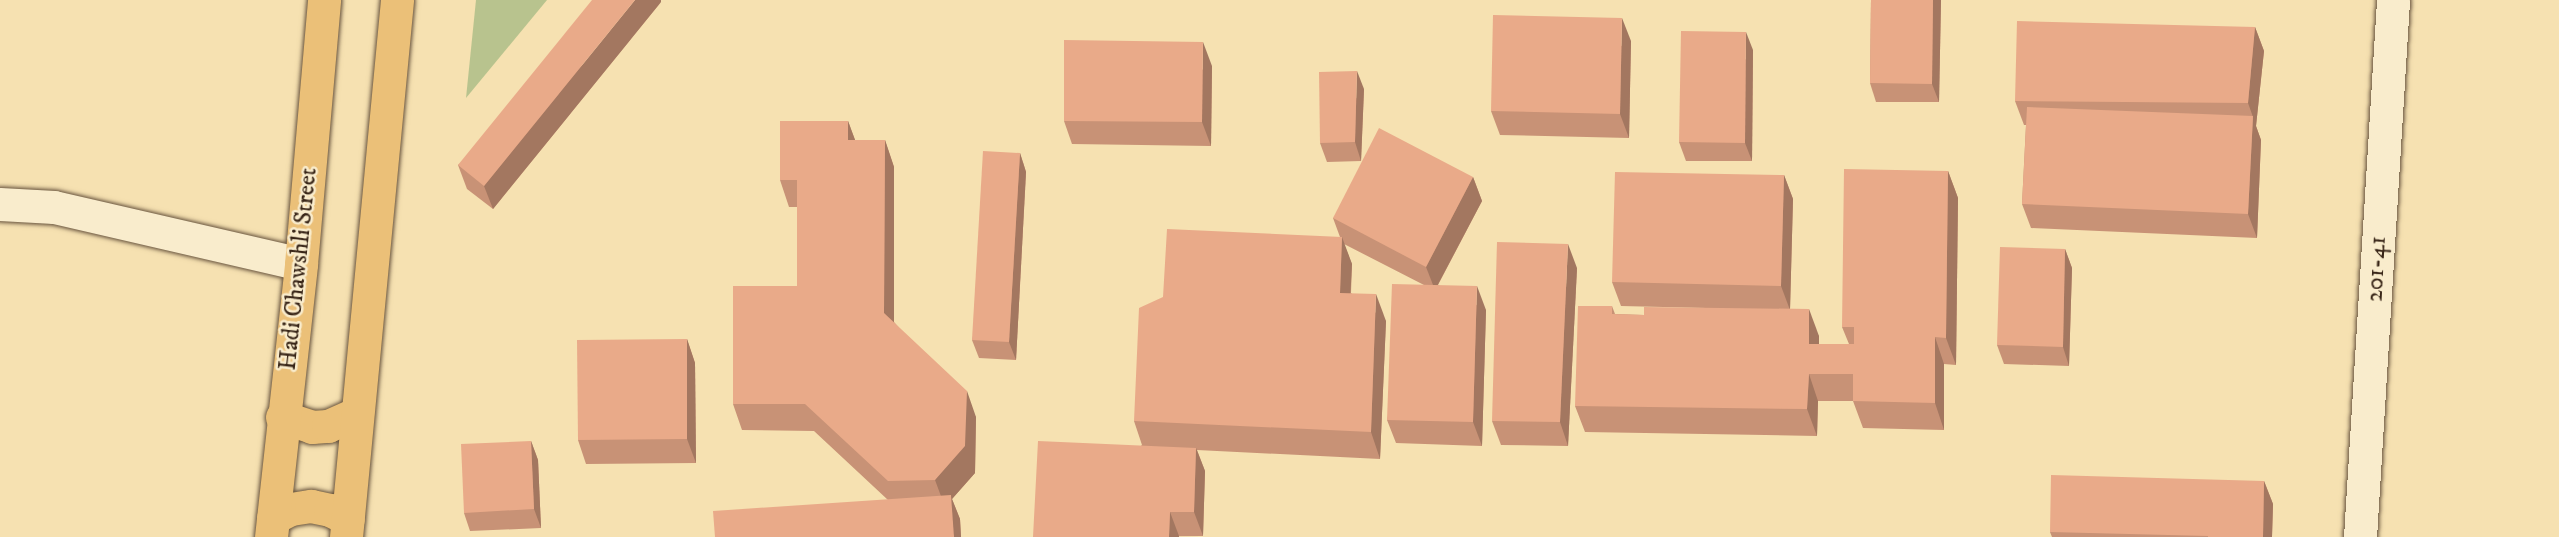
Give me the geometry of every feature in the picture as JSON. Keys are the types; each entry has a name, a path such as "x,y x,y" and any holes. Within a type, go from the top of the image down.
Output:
{"main road":[{"name":"Hadi Chawshli Street","path":"272,528 282,417 301,264 324,0"},
{"path":"347,528 397,0"},
{"path":"282,417 320,427 357,413"},
{"path":"272,528 291,509 311,506 330,510 347,528"}],"street":[{"name":"201-41","path":"2360,537 2393,0"},
{"path":"0,204 54,207 301,264"}],"green space":[{"path":"476,0 547,0 466,98"}],"building":[{"path":"592,0 635,0 484,186 458,165"},
{"path":"1871,0 1933,0 1932,84 1870,83"},
{"path":"1493,15 1622,18 1620,114 1491,111"},
{"path":"2017,21 2255,27 2248,103 2015,101"},
{"path":"1681,31 1746,32 1745,143 1679,142"},
{"path":"1064,40 1203,42 1202,122 1064,121"},
{"path":"1357,71 1355,142 1320,143 1319,72"},
{"path":"2027,107 2253,116 2248,214 2022,204"},
{"path":"780,121 848,121 848,140 885,140 884,313 967,391 965,446 935,480 888,481 805,404 733,404 733,286 797,286 797,180 780,180"},
{"path":"1379,128 1473,177 1426,267 1333,218"},
{"path":"983,151 1020,153 1009,342 972,340"},
{"path":"1844,169 1948,171 1946,338 1935,337 1935,403 1853,401 1853,374 1809,374 1807,409 1575,406 1578,306 1612,306 1612,314 1644,315 1644,307 1809,309 1809,344 1854,344 1854,327 1842,327"},
{"path":"1615,172 1784,175 1781,286 1612,282"},
{"path":"1167,229 1342,237 1340,293 1376,294 1371,432 1134,421 1139,308 1163,297"},
{"path":"1497,242 1568,244 1560,422 1492,421"},
{"path":"2000,247 2065,249 2063,347 1997,345"},
{"path":"1392,284 1477,286 1473,422 1387,420"},
{"path":"687,339 687,439 578,440 577,340"},
{"path":"531,441 534,509 464,513 461,444"},
{"path":"1038,441 1196,448 1194,512 1170,512 1169,537 1033,537"},
{"path":"2051,475 2264,481 2263,537 2050,532"},
{"path":"951,495 954,537 715,537 713,511"}]}
